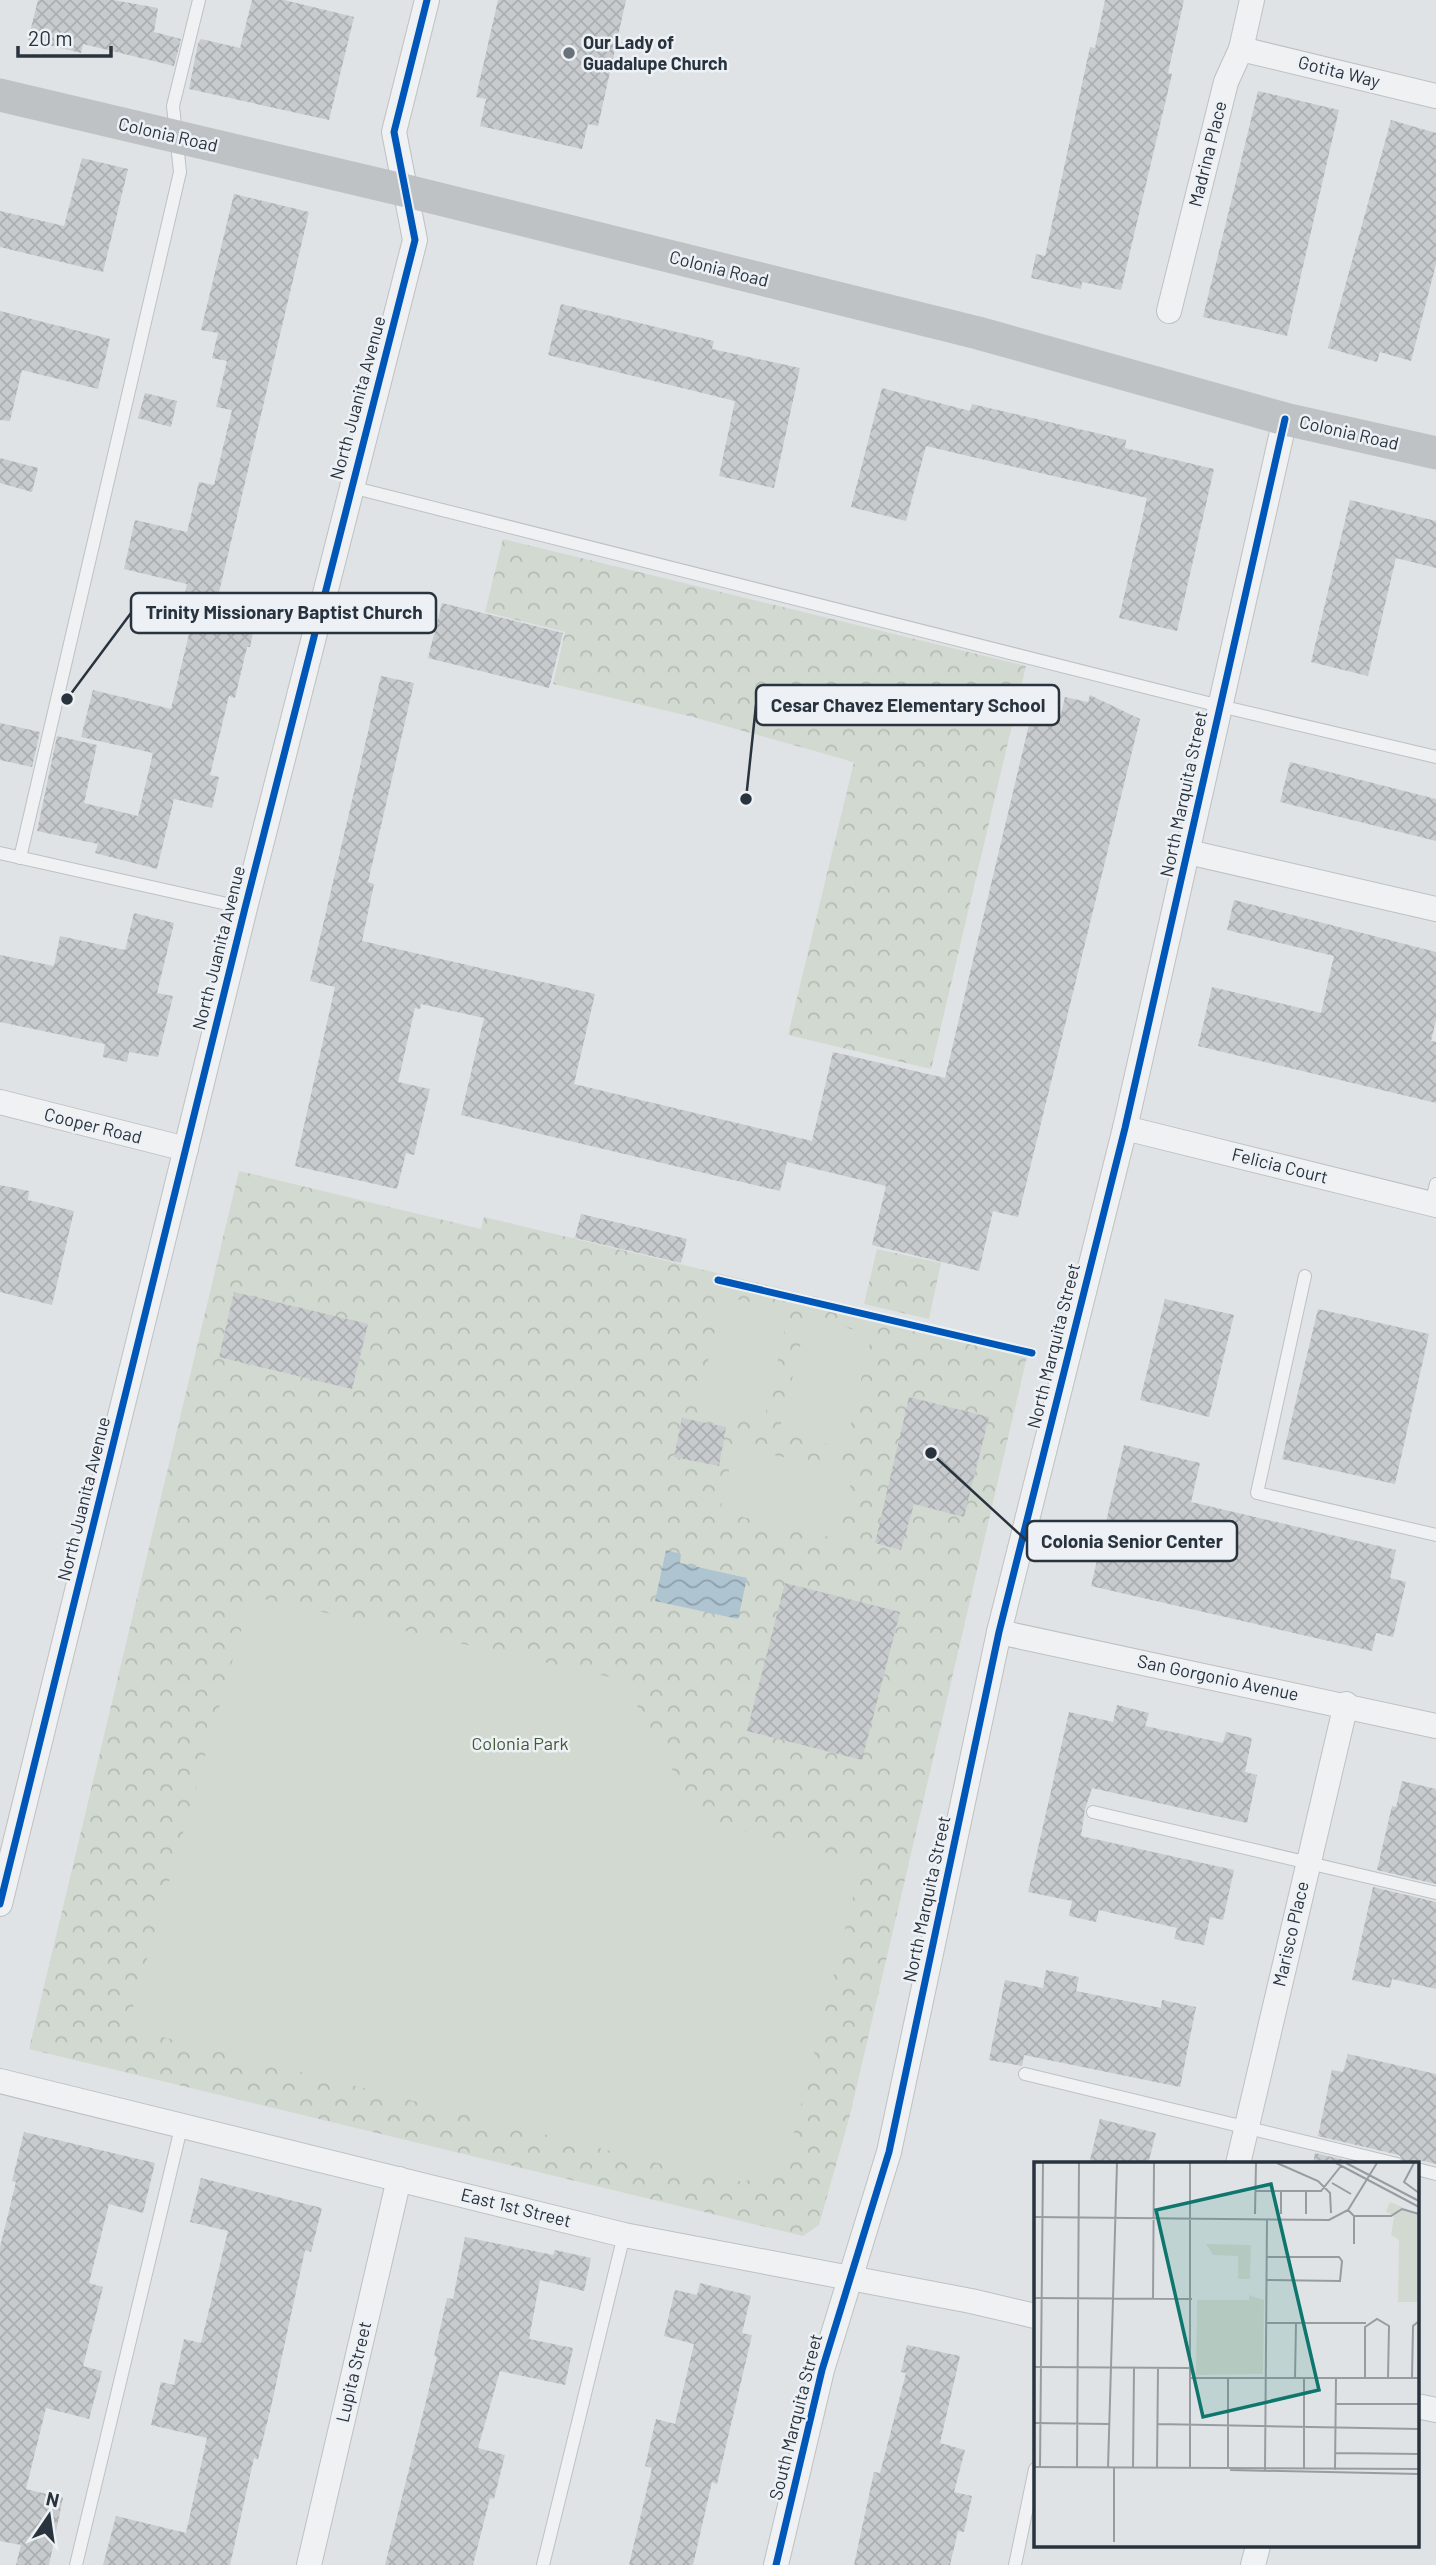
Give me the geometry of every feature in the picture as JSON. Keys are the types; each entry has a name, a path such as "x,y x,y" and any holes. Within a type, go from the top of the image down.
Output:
{"street":[{"name":"North Juanita Avenue","path":"0,1904 245,908 415,240 394,132 426,0"},
{"name":"Madrina Place","path":"1169,311 1226,82 1241,49 1252,0"},
{"name":"Gotita Way","path":"1241,49 1436,96"},
{"name":"Colonia Road","path":"0,95 407,191 978,333 1285,419 1436,453"},
{"name":"North Marquita Street","path":"851,2279 889,2152 999,1632 1125,1128 1285,419"},
{"path":"1188,852 1436,909"},
{"name":"Cooper Road","path":"0,1102 186,1149"},
{"name":"Felicia Court","path":"1125,1128 1434,1198"},
{"name":"San Gorgonio Avenue","path":"999,1632 1346,1704 1436,1726"},
{"name":"Marisco Place","path":"1238,2162 1346,1704"},
{"name":"East 1st Street","path":"0,2081 181,2128 624,2235 971,2301 1034,2316"},
{"name":"Lupita Street","path":"309,2565 400,2179"},
{"name":"South Marquita Street","path":"776,2565 822,2370 851,2279"},
{"path":"1418,2406 1436,2410"},
{"path":"1253,2565 1257,2548"}],"lane":[{"path":"20,858 180,172 173,106 199,0"},
{"path":"351,487 1220,706 1436,757"},
{"path":"0,853 245,908"},
{"path":"1305,1276 1257,1493 1436,1535"},
{"path":"1093,1812 1436,1893"},
{"path":"1025,2074 1389,2162"},
{"path":"76,2565 181,2128"},
{"path":"1418,2169 1436,2174"},
{"path":"543,2565 624,2235"},
{"path":"1015,2565 1034,2474"}],"green space":[{"path":"503,539 1026,666 931,1069 788,1035 854,762 693,717 553,684 565,632 485,612"},
{"name":"Colonia Park","path":"239,1171 481,1229 484,1217 1029,1348 850,2115 819,2225 803,2236 29,2049"},
{"path":"877,1249 941,1263 929,1319 864,1304"},
{"path":"723,1296 789,1311 763,1425 697,1409"},
{"path":"807,1318 872,1334 845,1448 779,1432"},
{"path":"734,1446 853,1473 838,1539 720,1512"},
{"path":"251,1596 623,1680 700,1820 862,1862 783,2177 732,2182 127,2028"}],"water":[{"path":"666,1550 681,1554 680,1563 747,1578 738,1619 655,1601"}],"building":[{"path":"38,0 113,0 158,8 154,32 181,39 174,66 83,44 81,53 28,40"},
{"path":"252,0 284,0 354,17 329,120 189,89 198,43 201,39 240,48"},
{"path":"498,0 626,0 598,126 588,124 582,149 480,126 486,99 476,97"},
{"path":"1105,0 1184,0 1168,73 1172,74 1121,290 1082,282 1081,289 1031,278 1036,254 1045,256 1090,47 1095,48"},
{"path":"1258,91 1339,110 1287,336 1203,317"},
{"path":"1391,120 1436,133 1436,264 1411,361 1380,352 1377,362 1328,348"},
{"path":"82,158 128,169 103,272 0,247 0,211 64,226"},
{"path":"234,194 309,212 217,601 258,610 250,647 247,647 235,698 229,696 210,775 219,777 212,808 174,799 157,869 95,853 98,844 37,831 57,736 97,745 84,803 138,816 153,753 81,737 93,690 171,709 189,634 176,632 187,584 124,569 135,520 187,532 199,482 214,485 232,410 216,407 227,361 212,358 218,333 201,330"},
{"path":"561,304 714,341 712,349 800,368 774,488 719,476 735,401 548,355"},
{"path":"0,311 110,339 98,389 22,370 10,421 0,420"},
{"path":"882,388 970,411 972,404 1126,440 1125,448 1214,469 1177,631 1119,618 1147,498 926,446 906,521 851,507"},
{"path":"145,393 177,401 171,427 138,418"},
{"path":"0,458 38,468 32,492 0,483"},
{"path":"1350,500 1436,521 1436,568 1396,558 1368,676 1311,662"},
{"path":"442,603 563,633 549,688 428,658"},
{"path":"381,676 414,683 368,882 374,884 362,941 595,994 574,1084 812,1141 833,1052 945,1078 1032,712 1061,714 1065,697 1088,702 1090,695 1140,719 1018,1217 993,1211 979,1271 872,1245 886,1186 787,1162 780,1191 461,1115 484,1018 421,1004 420,1009 415,1008 398,1082 430,1089 414,1155 406,1153 397,1189 295,1166 335,987 310,981"},
{"path":"0,723 40,732 32,767 0,760"},
{"path":"1290,762 1436,799 1436,841 1280,802"},
{"path":"1234,900 1436,952 1436,1020 1431,1041 1436,1042 1436,1103 1198,1046 1212,987 1321,1013 1334,956 1227,930"},
{"path":"134,913 174,923 157,993 173,996 158,1057 129,1052 127,1062 103,1057 105,1044 0,1022 0,955 54,966 60,936 125,950"},
{"path":"0,1185 29,1191 28,1200 74,1211 52,1305 0,1292"},
{"path":"581,1214 687,1239 681,1263 575,1238"},
{"path":"234,1292 368,1324 352,1389 219,1357"},
{"path":"1165,1299 1234,1315 1209,1417 1140,1400"},
{"path":"1318,1309 1429,1334 1395,1484 1282,1459"},
{"path":"909,1397 989,1417 964,1517 914,1504 901,1550 875,1543"},
{"path":"682,1418 726,1427 719,1466 674,1457"},
{"path":"1124,1445 1200,1463 1191,1502 1396,1550 1390,1578 1406,1582 1393,1637 1376,1633 1372,1651 1091,1586"},
{"path":"785,1583 900,1612 862,1760 747,1731"},
{"path":"1117,1705 1149,1713 1145,1726 1223,1743 1226,1732 1252,1738 1245,1772 1257,1775 1247,1823 1092,1788 1085,1809 1081,1836 1234,1870 1223,1920 1210,1917 1204,1945 1174,1939 1177,1928 1099,1910 1096,1922 1069,1916 1072,1901 1028,1892 1069,1712 1113,1722"},
{"path":"1402,1781 1436,1789 1436,1884 1377,1870 1392,1806 1396,1807"},
{"path":"1373,1887 1436,1902 1436,1989 1392,1979 1390,1988 1352,1980"},
{"path":"1046,1970 1079,1977 1076,1991 1161,2008 1162,2000 1196,2007 1180,2087 1024,2055 1022,2066 989,2060 1005,1980 1043,1988"},
{"path":"1348,2054 1436,2074 1436,2164 1419,2160 1404,2162 1399,2155 1318,2136 1332,2070 1343,2072"},
{"path":"1100,2119 1156,2133 1149,2162 1089,2162"},
{"path":"24,2132 155,2163 143,2213 109,2204 89,2283 103,2287 83,2366 102,2371 89,2419 46,2408 26,2489 63,2498 49,2565 16,2565 21,2545 0,2541 0,2247 16,2182 12,2181"},
{"path":"1315,2153 1353,2162 1313,2162"},
{"path":"201,2178 322,2208 311,2252 305,2250 271,2407 258,2459 254,2458 230,2565 103,2565 116,2516 186,2533 207,2438 151,2425 161,2382 174,2385 184,2339 201,2343 228,2231 190,2222"},
{"path":"465,2237 553,2255 555,2250 591,2258 584,2291 540,2280 529,2339 573,2348 565,2385 500,2371 478,2448 505,2455 494,2499 490,2498 473,2565 385,2565 437,2357 434,2356 447,2298 453,2299"},
{"path":"700,2283 751,2296 742,2333 752,2335 717,2484 712,2482 693,2565 629,2565 652,2468 645,2466 656,2419 675,2424 694,2344 664,2336 675,2290 697,2295"},
{"path":"907,2345 960,2356 940,2443 965,2450 954,2492 972,2496 964,2532 958,2531 950,2565 854,2565 874,2472 880,2473 906,2373 901,2372"}],"cycle path":[{"path":"0,1904 245,908 415,240 394,132 427,0"},
{"path":"776,2565 822,2370 889,2152 999,1632 1125,1128 1285,419"},
{"path":"718,1280 1032,1353"}],"place":[{"name":"Our Lady of Guadalupe Church","path":"569,53"},
{"name":"Trinity Missionary Baptist Church","path":"67,699"},
{"name":"Cesar Chavez Elementary School","path":"746,799"},
{"name":"Colonia Senior Center","path":"931,1453"}]}
